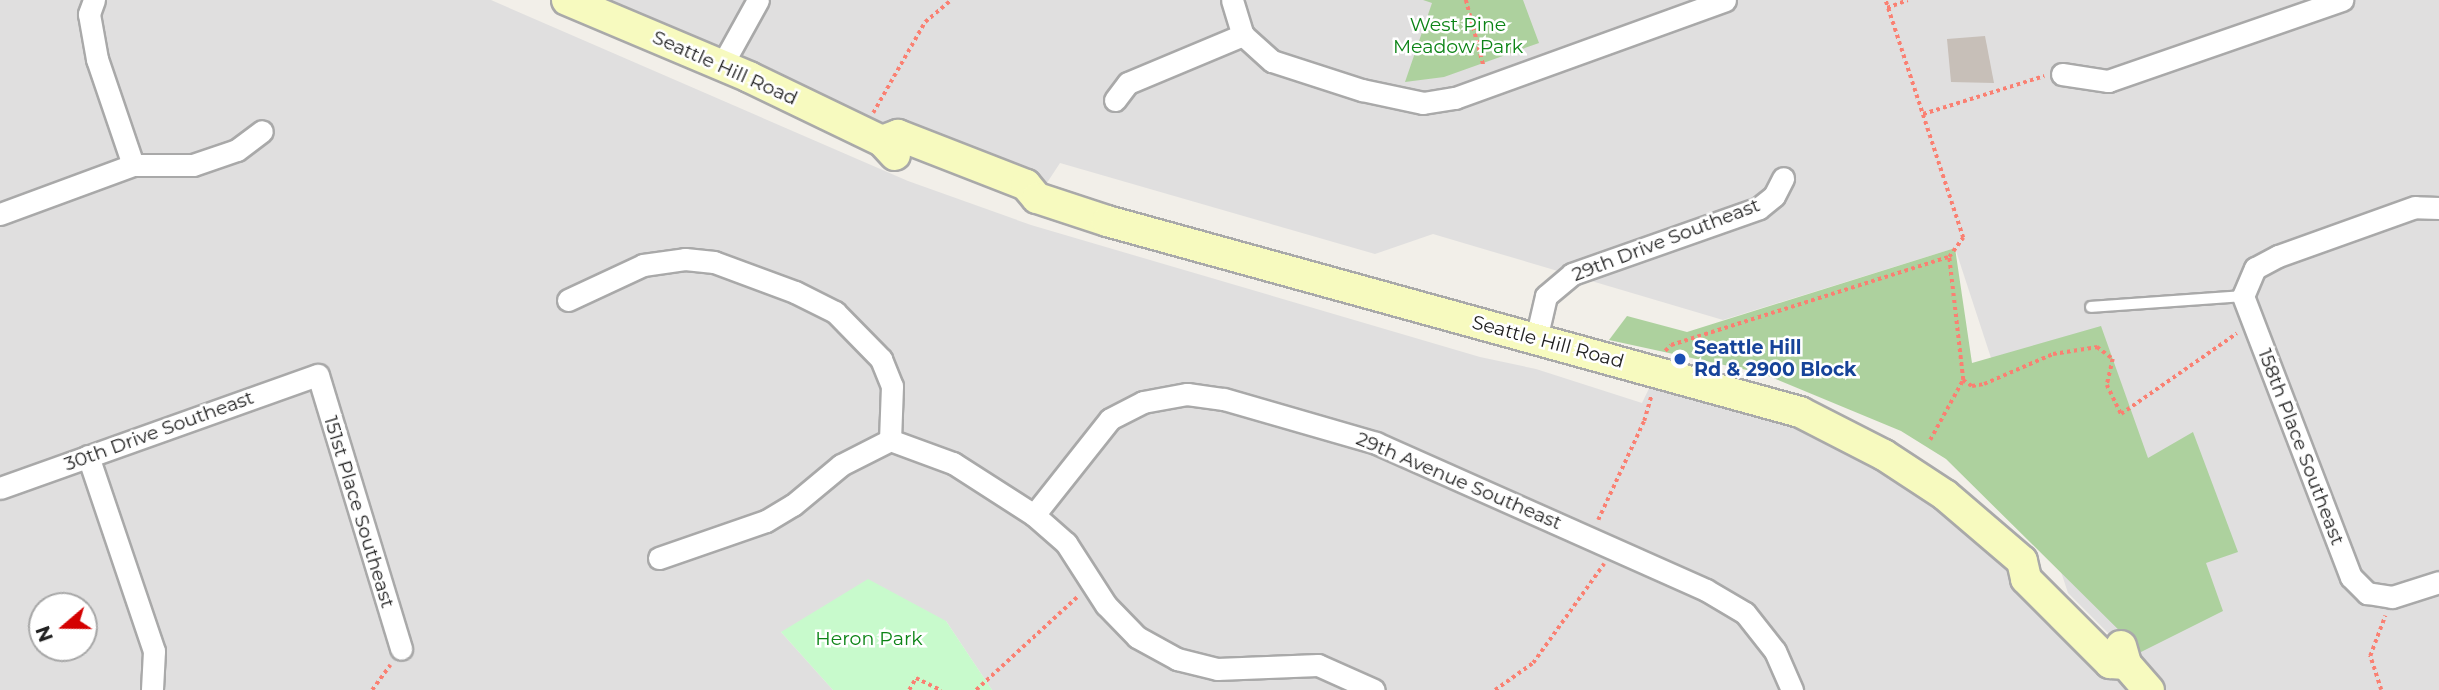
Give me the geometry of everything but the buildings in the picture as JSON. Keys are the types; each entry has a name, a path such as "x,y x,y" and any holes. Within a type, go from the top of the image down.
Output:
{"main road":[{"name":"Seattle Hill Road","path":"566,0 878,127 891,153 1011,198 1023,202 1037,198 1800,412 1884,455 1945,495 2022,561 2026,579 2110,663 2126,664 2149,690"}],"street":[{"path":"94,0 89,14 97,59 133,165"},
{"path":"722,65 758,0"},
{"path":"1232,0 1243,35 1272,61 1362,90 1423,103 1489,85 1718,3"},
{"path":"2062,74 2108,81 2342,0"},
{"path":"1115,100 1128,83 1243,35"},
{"path":"0,214 133,165 193,165 237,150 262,131"},
{"name":"29th Drive Southeast","path":"1536,339 1546,296 1572,274 1759,208 1774,196 1783,178"},
{"path":"2243,296 2255,268 2278,256 2415,207 2439,208"},
{"path":"568,300 643,265 685,259 714,262 795,292 835,312 881,359 892,386 890,440"},
{"name":"158th Place Southeast","path":"2243,296 2351,577 2367,593 2392,597"},
{"name":"30th Drive Southeast","path":"0,488 317,374"},
{"name":"151st Place Southeast","path":"317,374 401,649"},
{"name":"29th Avenue Southeast","path":"1034,515 1110,419 1143,402 1186,394 1224,399 1376,443 1615,548 1745,613 1775,651 1792,690"},
{"path":"659,558 766,521 793,505 841,465 890,440 953,463 1034,515 1066,543 1106,605 1137,637 1177,659 1217,669 1318,665 1374,690"},
{"path":"88,456 154,650 152,690"},
{"path":"2392,597 2439,582"}],"lane":[{"path":"2091,307 2243,296"}],"path":[{"path":"878,127 925,22 951,0"},
{"path":"1466,0 1489,85"},
{"path":"1661,355 1671,345 1949,257 1963,238 1885,0"},
{"path":"1887,8 1908,0"},
{"path":"1923,114 2033,77 2062,74"},
{"path":"1930,440 1962,380 1949,257"},
{"path":"1962,380 1972,386 1984,384 2053,354 2096,347 2113,359 2108,384 2121,414 2253,322"},
{"path":"1590,537 1644,421 1652,394"},
{"path":"1494,690 1533,663 1615,548"},
{"path":"976,690 1093,583"},
{"path":"2381,690 2370,656 2392,597"},
{"path":"372,690 401,649"},
{"path":"909,690 916,678 941,690"}],"shaded area":[{"path":"0,0 491,0 908,181 1031,225 1480,357 1536,369 1642,403 1657,372 1800,412 1945,495 2110,663 2123,648 2068,593 1955,248 1723,320 1433,234 1375,254 1060,163 1037,198 567,0 2439,0 2439,690 992,690 946,621 781,632 833,690 0,690"}],"green space":[{"name":"West Pine Meadow Park","path":"1423,0 1523,0 1539,43 1444,77 1405,82 1432,3"},
{"path":"1955,248 1972,363 2101,326 2148,458 2193,432 2238,552 2206,563 2223,611 2141,652 1946,459 1901,431 1761,373 1609,340 1627,316 1687,332"},
{"name":"Heron Park","path":"868,579 946,621 992,690 833,690 781,632"}],"place":[{"name":"Seattle Hill Rd & 2900 Block","path":"1680,359"}]}
